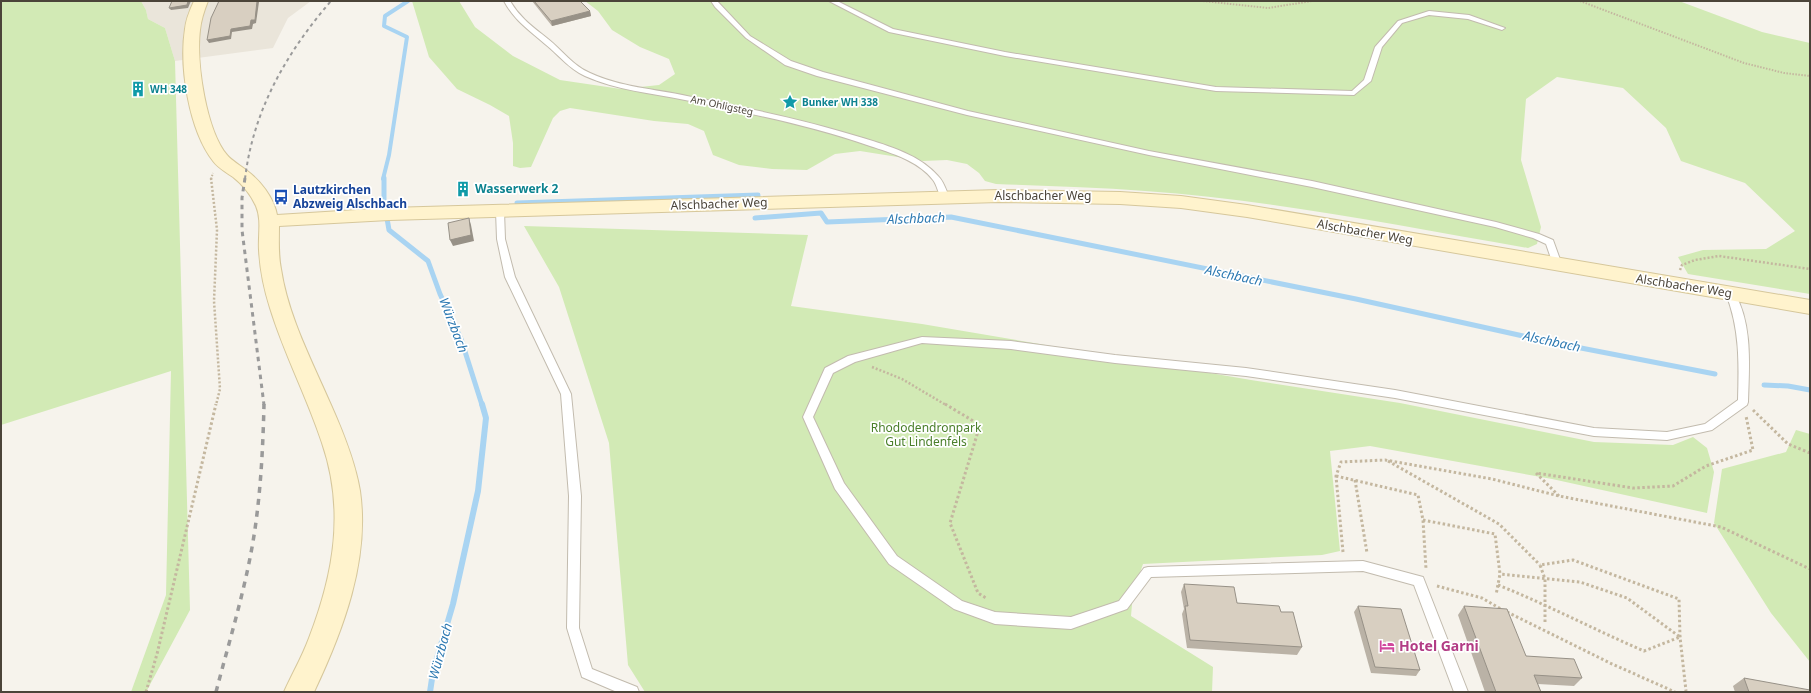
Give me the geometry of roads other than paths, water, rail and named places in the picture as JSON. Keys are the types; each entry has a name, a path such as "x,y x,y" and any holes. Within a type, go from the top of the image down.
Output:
{"street":[{"path":"201,1 195,15 192,33 192,70 207,134 221,159 254,187 266,208 272,282 282,314 342,465 348,493 349,523 344,565 334,604 317,655 299,692"},
{"name":"Alschbacher Weg","path":"268,221 389,214 945,197 1060,196 1181,202 1247,211 1810,307"}],"lane":[{"name":"Am Ohligsteg","path":"507,1 518,20 555,48 569,64 586,75 617,84 786,119 835,131 909,158 923,167 936,179 945,197"},
{"path":"714,1 717,6 748,37 788,63 820,74 967,113 1149,153 1312,184 1496,225 1536,236 1550,242 1557,265"},
{"path":"832,1 891,31 1006,54 1216,89 1354,92 1367,81 1379,47 1400,22 1429,13 1469,17 1502,28"},
{"path":"500,211 501,239 510,277 566,394 575,496 573,628 587,673 632,692"},
{"path":"1461,692 1419,580 1363,566 1148,572 1123,605 1072,624 995,618 958,605 893,560 839,486 808,417 829,371 852,359 922,340 1011,345 1115,359 1246,372 1395,394 1594,432 1667,436 1708,427 1743,402 1744,363 1742,328 1731,294"}],"waterway":[{"name":"Würzbach","path":"383,179 389,155 407,37 384,26 385,16 408,1"},
{"name":"Würzbach","path":"384,178 384,201 389,230 428,261 440,294 461,339 482,405"},
{"name":"Alschbach","path":"517,203 758,195"},
{"name":"Alschbach","path":"755,218 821,213 827,222 951,217 1356,299 1550,342 1715,374"},
{"name":"Alschbach","path":"1764,385 1788,386 1810,390"},
{"name":"Würzbach","path":"430,692 433,672 453,604 478,491 486,418 482,404"}],"railway":[{"path":"245,179 249,154 256,129 274,83 300,41 331,1"},
{"path":"245,178 242,198 242,230 264,405"},
{"path":"216,692 238,611 252,550 260,482 264,405"}],"place":[{"name":"WH 348","path":"138,89"},
{"name":"Bunker WH 338","path":"790,102"},
{"name":"Wasserwerk 2","path":"463,189"},
{"name":"Lautzkirchen Abzweig Alschbach","path":"281,197"},
{"name":"Hotel Garni","path":"1387,646"}],"park label":[{"name":"Rhododendronpark Gut Lindenfels","path":"926,435"}]}
